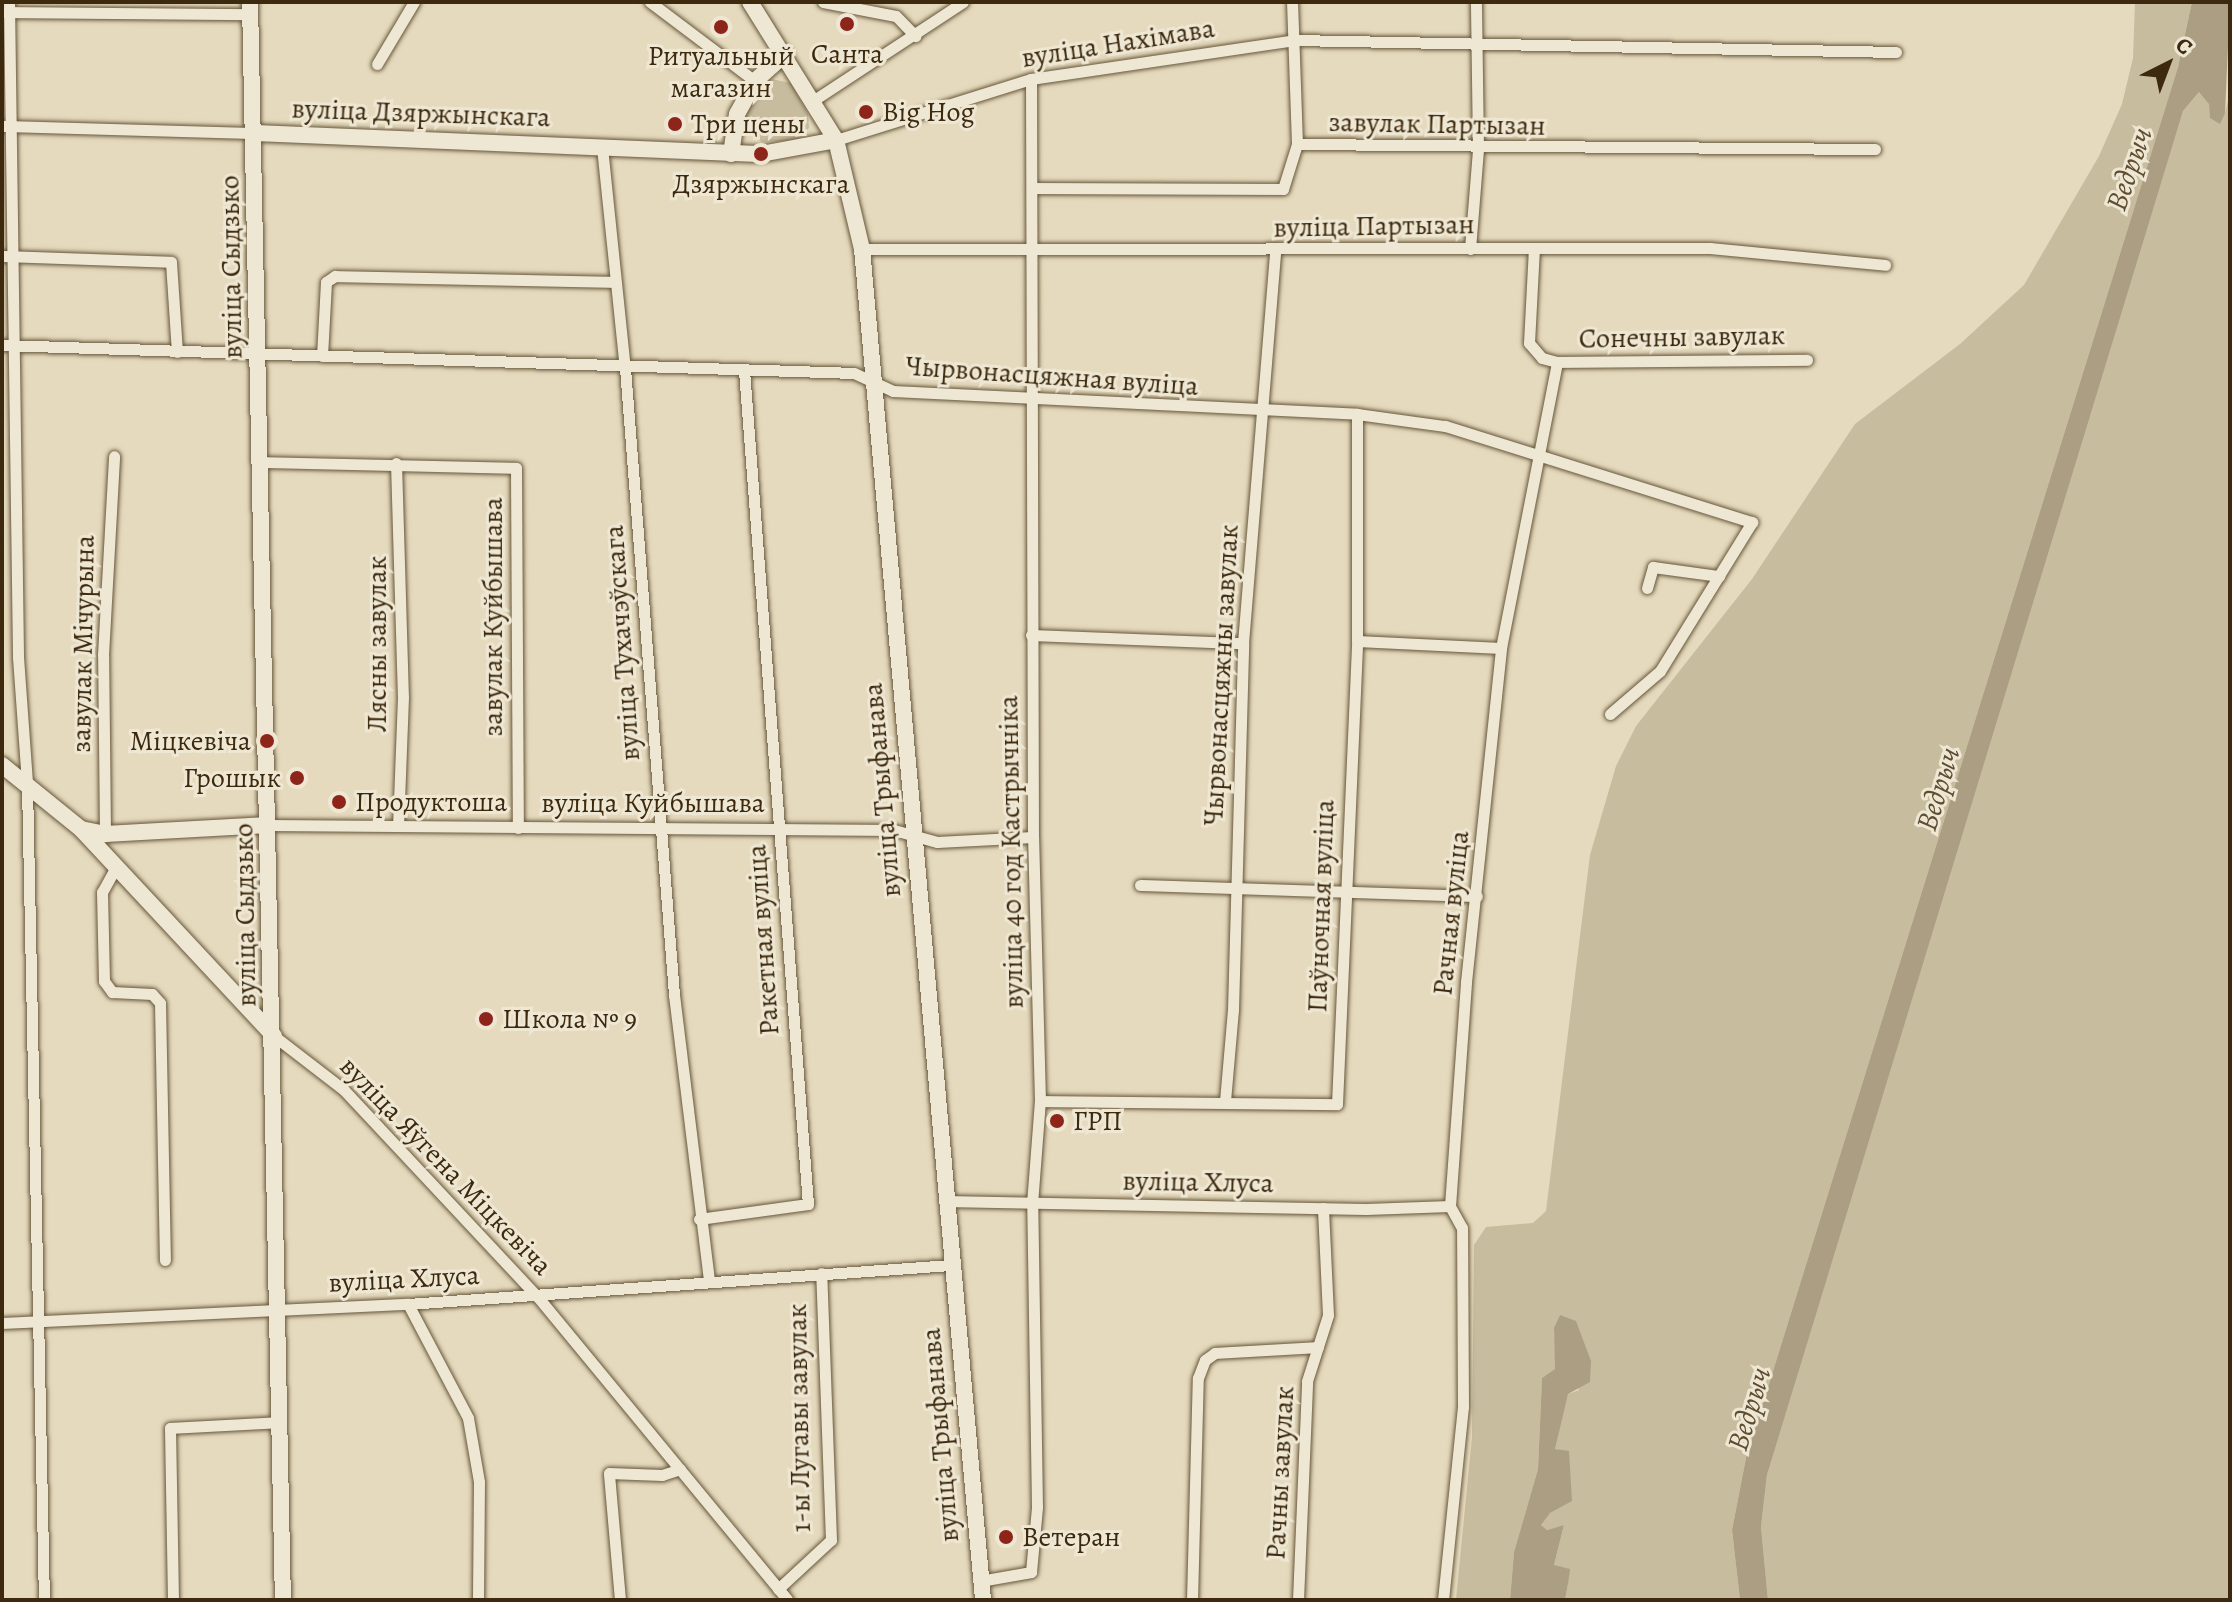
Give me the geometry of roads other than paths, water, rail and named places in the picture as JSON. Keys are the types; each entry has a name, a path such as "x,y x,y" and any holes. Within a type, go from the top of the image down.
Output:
{"street":[{"path":"377,64 414,2"},
{"path":"650,2 755,81"},
{"name":"вуліца Трыфанава","path":"750,2 814,100 836,140 862,249 944,1201 983,1600"},
{"path":"823,2 896,16 915,36"},
{"path":"814,100 963,2"},
{"path":"1292,2 1297,144"},
{"path":"1470,249 1478,149 1476,2"},
{"path":"44,1600 41,1321 27,784 18,657 16,346 8,257 7,9 250,8"},
{"name":"вуліца Сыдзько","path":"250,8 274,1036 283,1600"},
{"name":"вуліца Нахімава","path":"836,140 1031,79 1294,40 1896,52"},
{"path":"731,154 733,125 755,81 785,54"},
{"name":"вуліца 40 год Кастрычніка","path":"980,1581 1031,1572 1037,1507 1032,1204 1040,1101 1031,635 1035,250 1031,79"},
{"name":"вуліца Дзяржынскага","path":"6,126 255,133 731,154 789,153 836,140"},
{"name":"завулак Партызан","path":"1032,188 1283,189 1297,144 1478,149 1875,149"},
{"name":"вуліца Тухачэўскага","path":"602,147 625,368 659,828 699,1219 709,1279"},
{"name":"вуліца Партызан","path":"862,249 1275,252 1710,248 1885,265"},
{"path":"1534,249 1529,343 1542,358 1557,362"},
{"name":"Чырвонасцяжны завулак","path":"1225,1101 1236,889 1243,643 1275,252"},
{"path":"8,257 171,262 177,352"},
{"path":"322,356 326,282 335,276 614,282"},
{"name":"Чырвонасцяжная вуліца","path":"2,345 625,368 854,373 893,391 1260,413 1357,414 1445,426 1752,522 1660,671 1610,714"},
{"name":"Сонечны завулак","path":"1557,362 1807,360"},
{"name":"Рачная вуліца","path":"1443,1600 1463,1407 1462,1228 1450,1206 1477,896 1501,648 1557,362"},
{"name":"Ракетная вуліца","path":"699,1219 808,1204 744,370"},
{"name":"Паўночная вуліца","path":"1040,1101 1337,1104 1357,641 1357,414"},
{"name":"завулак Мічурына","path":"105,834 103,655 114,456"},
{"name":"завулак Куйбышава","path":"261,462 516,468 518,828"},
{"name":"Лясны завулак","path":"396,463 403,697 398,825"},
{"path":"1647,588 1653,567 1719,576"},
{"path":"1031,635 1243,643"},
{"path":"1357,641 1501,648"},
{"name":"вуліца Яўгена Міцкевіча","path":"2,765 81,829 274,1036 344,1090 537,1296 788,1600"},
{"name":"вуліца Куйбышава","path":"81,829 105,834 268,825 398,825 894,830 937,842 1033,837"},
{"path":"116,867 102,892 104,981 112,992 152,994 160,1003 165,1260"},
{"path":"1140,885 1347,889 1477,896"},
{"name":"вуліца Хлуса","path":"944,1201 1323,1208 1450,1206"},
{"name":"Рачны завулак","path":"1298,1600 1307,1381 1328,1315 1323,1208"},
{"name":"вуліца Хлуса","path":"2,1323 408,1304 537,1296 709,1279 951,1265"},
{"name":"1-ы Лугавы завулак","path":"778,1589 831,1540 821,1273"},
{"path":"408,1304 468,1418 479,1482 478,1600"},
{"path":"1192,1600 1198,1378 1205,1360 1215,1353 1318,1347"},
{"path":"173,1600 170,1428 281,1422"},
{"path":"620,1600 609,1473 662,1475 680,1469"}],"place":[{"name":"Санта","path":"847,24"},
{"name":"Ритуальный магазин","path":"721,27"},
{"name":"Big Hog","path":"866,112"},
{"name":"Три цены","path":"675,124"},
{"name":"Дзяржынскага","path":"761,154"},
{"name":"Міцкевіча","path":"267,741"},
{"name":"Грошык","path":"297,778"},
{"name":"Продуктоша","path":"339,802"},
{"name":"Школа № 9","path":"486,1019"},
{"name":"ГРП","path":"1057,1121"},
{"name":"Ветеран","path":"1006,1537"}],"water label":[{"name":"Ведрыч","path":"2129,169"},
{"name":"Ведрыч","path":"1938,789"},
{"name":"Ведрыч","path":"1749,1409"}]}
